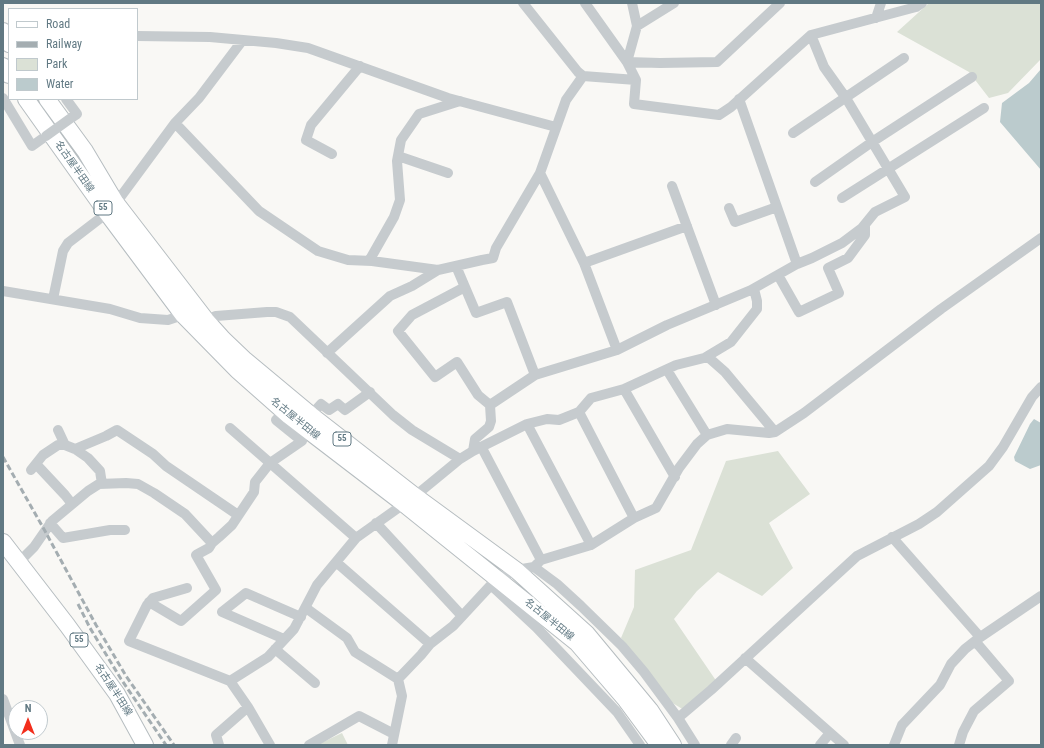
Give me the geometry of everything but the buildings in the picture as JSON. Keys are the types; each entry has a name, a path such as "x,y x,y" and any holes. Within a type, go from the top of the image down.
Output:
{"main road":[{"path":"3,31 8,42"},
{"name":"名古屋半田線","path":"27,100 112,208 206,320 245,360 409,500 494,582 577,643 626,699 659,745"},
{"name":"名古屋半田線","path":"48,100 85,151 112,208 183,315 236,370 284,411 409,500 516,570 587,634 650,710 673,745"},
{"name":"名古屋半田線","path":"3,542 118,694 145,745"}],"street":[{"path":"523,3 578,72 583,76 636,80"},
{"path":"585,3 628,62 636,80 634,104 719,115 811,35 916,7 922,3"},
{"path":"628,62 637,26 632,3"},
{"path":"637,26 674,3"},
{"path":"628,62 718,62 780,3"},
{"path":"876,18 881,3"},
{"path":"490,405 535,374 617,350 668,325 754,289 797,264 842,243 862,228 875,212 905,197 846,98 824,67 811,35"},
{"path":"138,36 210,37 276,43 308,48 410,85 460,101 556,127"},
{"path":"53,298 63,251 68,243 112,208 174,123 199,98 242,41"},
{"path":"793,133 904,58"},
{"path":"332,154 306,140 311,125 360,66"},
{"path":"327,353 390,296 412,286 438,270 493,258 496,248 540,173 566,100 583,76"},
{"path":"815,182 872,142 972,77"},
{"path":"3,98 32,146 77,114 67,100"},
{"path":"739,99 797,264"},
{"path":"369,260 394,217 400,200 397,161 401,140 419,114 460,101"},
{"path":"842,198 984,108"},
{"path":"174,123 259,211 318,252 348,260 369,260 438,270"},
{"path":"398,156 448,173"},
{"path":"540,173 584,263 617,350"},
{"path":"672,186 716,305"},
{"path":"729,208 735,222 777,207"},
{"path":"778,275 799,312 839,293 828,268 848,258 865,235 865,225"},
{"path":"584,263 687,226"},
{"path":"398,679 422,655 430,644 453,626 494,582 516,570 591,545 634,518 656,508 674,477 697,444 707,435 727,429 769,433 775,432 941,309 1041,238"},
{"path":"456,266 476,313 507,302 535,374"},
{"path":"465,287 412,315 398,331 435,377 457,362 478,395 490,405"},
{"path":"230,680 268,657 294,629 317,585 356,538 409,500 460,459 527,424 547,419 559,420 579,412 591,398 624,389 676,366 706,357 731,342 757,309 754,289"},
{"path":"3,291 53,298 110,309 140,318 168,320 183,315"},
{"path":"206,320 216,316 266,312 276,312 290,317 393,415 412,430 460,459"},
{"path":"706,357 708,357 725,372 775,432"},
{"path":"667,370 707,435"},
{"path":"678,718 711,690 856,556 919,524 937,512 989,466 1004,447 1032,397 1041,387"},
{"path":"624,389 674,477"},
{"path":"311,415 321,404 329,410 338,404 345,410 370,392"},
{"path":"490,405 489,427 475,439 477,449 537,563 566,593 622,646 644,672 678,718 695,745"},
{"path":"149,602 181,621 216,590 196,555 209,548 212,543 220,538 232,526 254,492 255,482 270,463 302,441 276,420 284,411"},
{"path":"579,412 634,518"},
{"path":"527,424 591,545"},
{"path":"230,428 356,538"},
{"path":"58,430 65,445"},
{"path":"75,449 117,430 153,454 166,466 238,515"},
{"path":"72,504 65,495 33,467 49,450 58,445 65,445 75,449 88,458 100,471 102,484"},
{"path":"19,562 34,547 50,523 88,491 99,484 138,484 185,514 212,543"},
{"path":"50,523 63,538 110,530 125,530"},
{"path":"376,523 462,616"},
{"path":"892,537 977,639 1009,681 974,711 963,732 959,745"},
{"path":"336,562 430,644"},
{"path":"494,582 617,712 640,745"},
{"path":"186,588 153,598 149,602 129,641 230,680 270,745"},
{"path":"284,640 222,612 246,593 303,612 347,638 355,652 398,679 402,696 392,745"},
{"path":"894,745 902,725 940,685 952,664 960,654 977,639 1041,596"},
{"path":"275,649 315,683"},
{"path":"745,658 844,745"},
{"path":"4,705 20,745"},
{"path":"219,745 216,735 248,707"},
{"path":"310,745 359,716 394,734"},
{"path":"820,745 830,733"}],"green space":[{"path":"929,3 1041,3 1041,59 1008,93 989,98 969,72 897,32"},
{"path":"778,451 810,494 769,523 793,568 762,596 718,572 697,591 674,619 717,682 684,710 666,699 621,638 634,607 635,570 691,550 726,461"},
{"path":"342,733 348,745 317,745"}],"water":[{"path":"1041,69 1041,170 1000,122 1002,103 1029,83"},
{"path":"1034,419 1041,423 1041,465 1030,469 1015,461 1014,457 1030,424"}],"railway":[{"path":"3,457 126,676 174,745"},
{"path":"78,604 90,628 121,679 166,745"}]}
